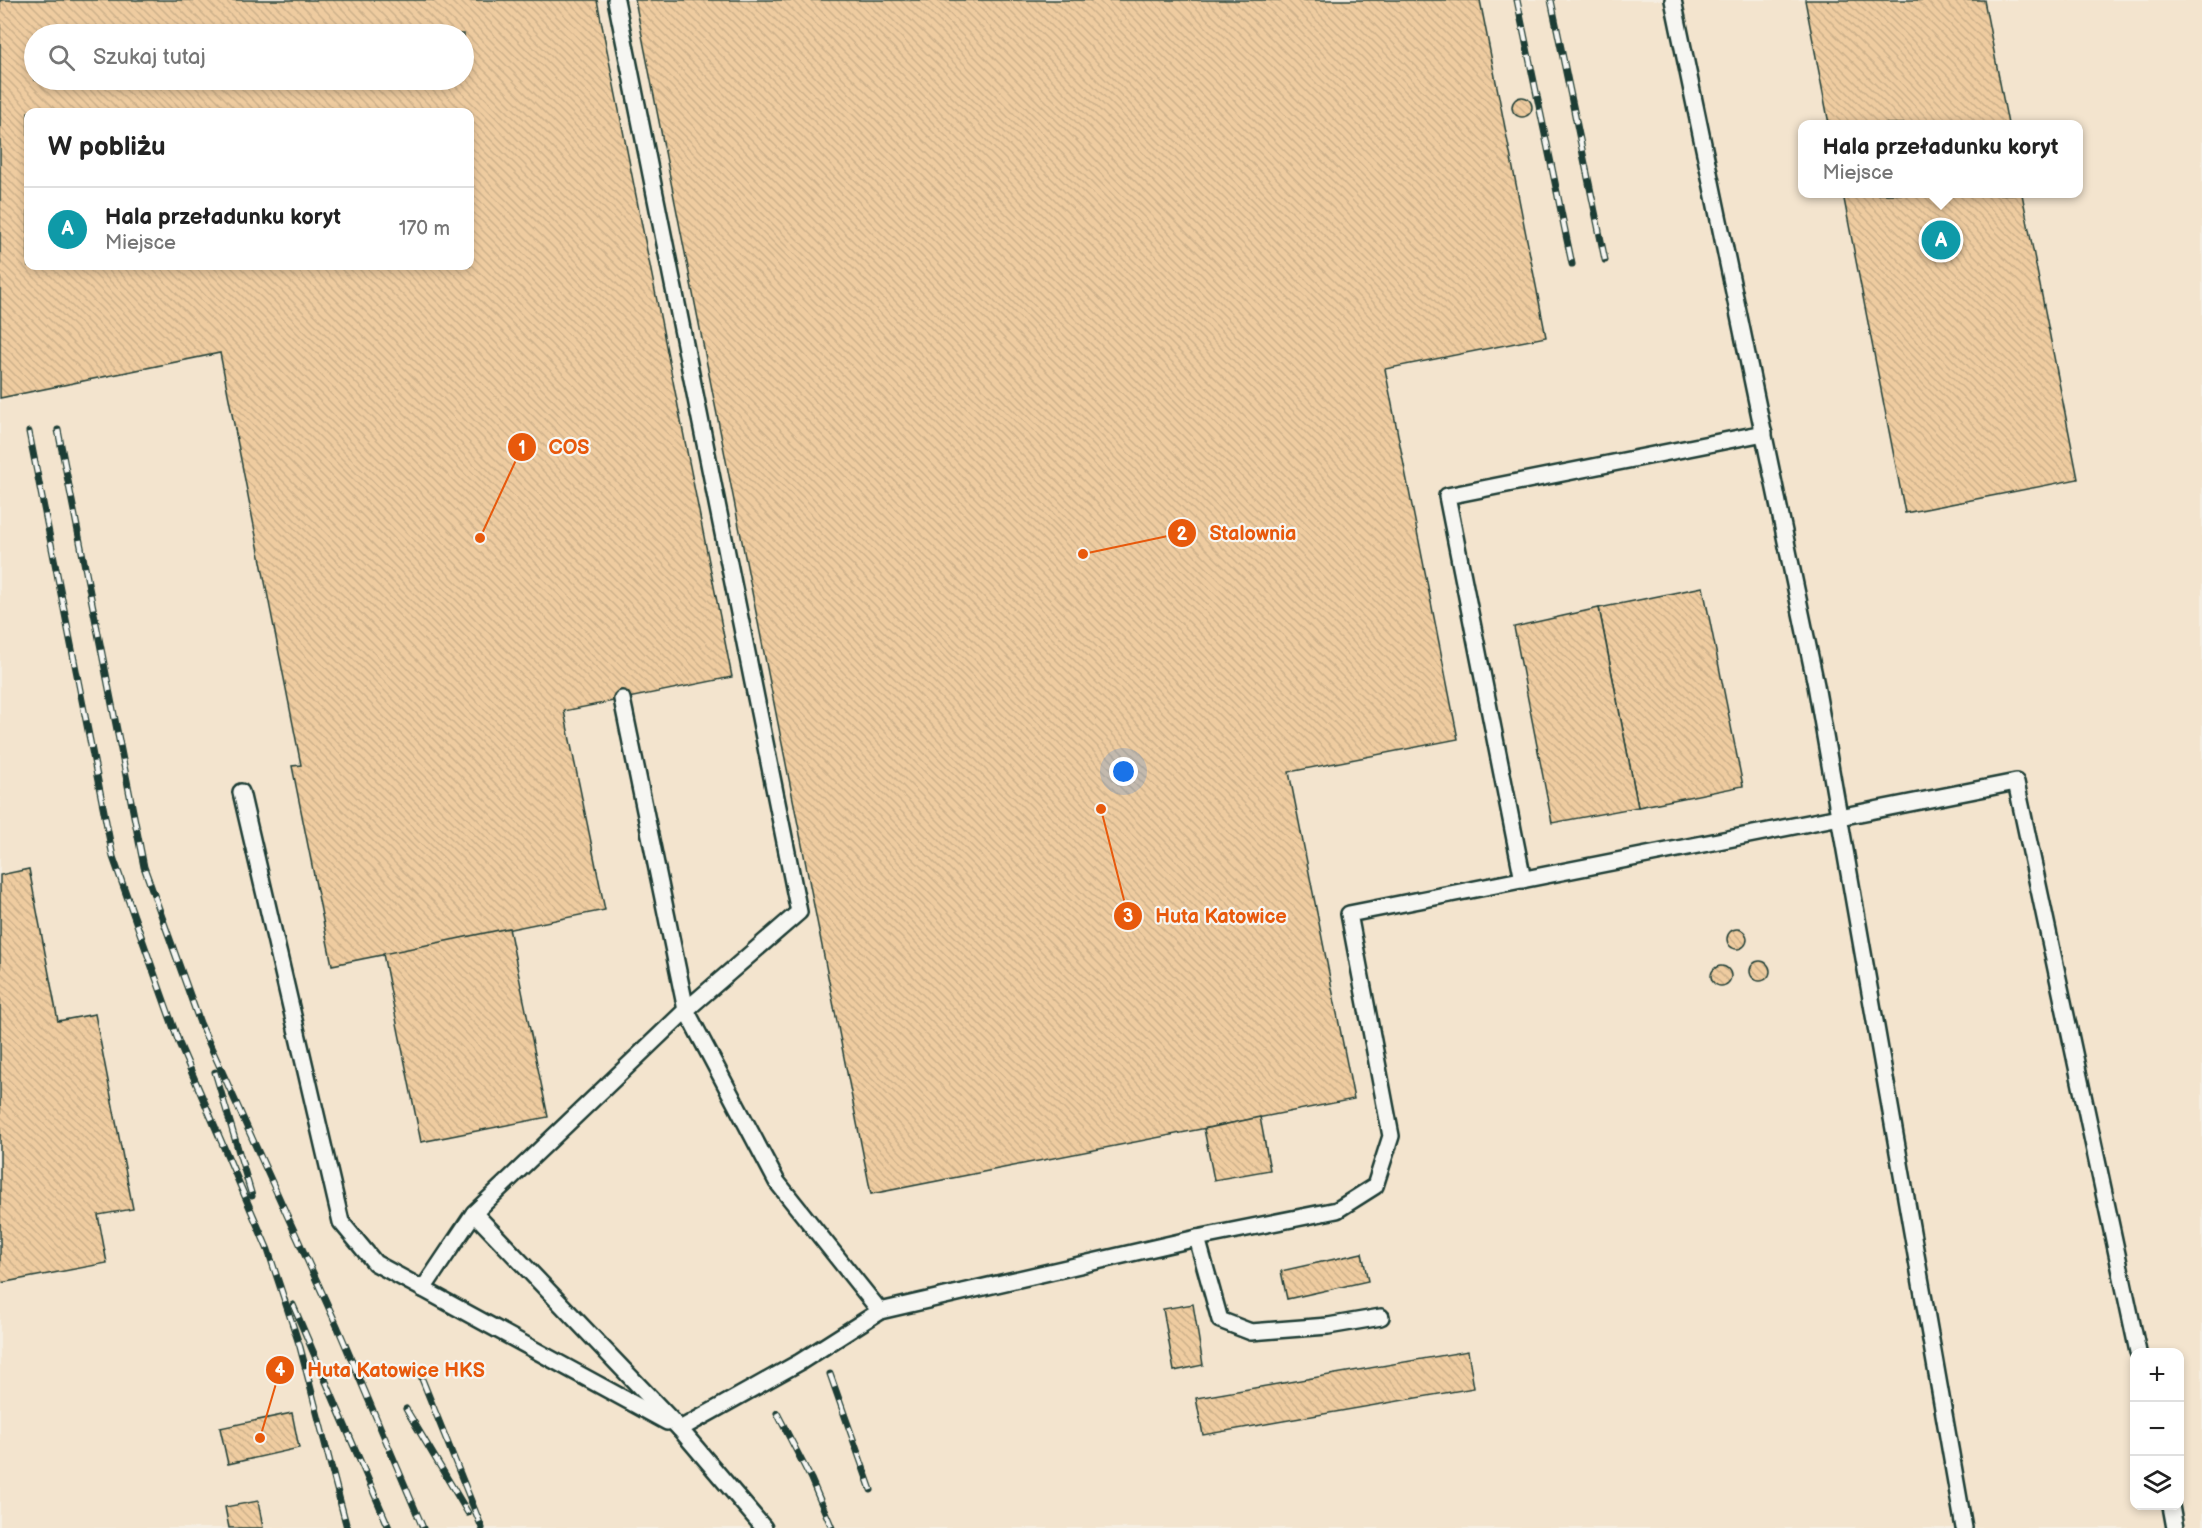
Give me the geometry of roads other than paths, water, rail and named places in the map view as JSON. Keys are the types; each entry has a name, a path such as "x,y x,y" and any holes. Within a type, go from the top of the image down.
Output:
{"lane":[{"path":"423,1289 474,1213 686,1010 799,912 616,0"},
{"path":"1673,0 1816,685 1964,1528"},
{"path":"1523,880 1447,496 1764,434"},
{"path":"622,699 686,1010 777,1182 880,1311"},
{"path":"680,1429 801,1362 880,1311 1197,1238 1337,1210 1376,1186 1391,1136 1349,914 2016,782 2137,1348"},
{"path":"241,792 341,1221 375,1263 680,1429"},
{"path":"474,1213 680,1429 764,1528"},
{"path":"1197,1238 1220,1320 1251,1332 1328,1326 1381,1317"},
{"path":"2172,1510 2175,1528"}],"railway":[{"path":"1517,0 1572,264"},
{"path":"1551,0 1605,260"},
{"path":"58,430 144,867 200,1023 338,1328 423,1528"},
{"path":"29,432 113,857 179,1043 268,1250 300,1347 347,1528"},
{"path":"215,1072 252,1196"},
{"path":"293,1305 389,1528"},
{"path":"830,1374 871,1490"},
{"path":"422,1379 482,1528"},
{"path":"406,1409 468,1513"},
{"path":"777,1413 811,1479 832,1528"}],"place":[{"name":"Hala przeładunku koryt","path":"1941,240"},
{"name":"COS","path":"480,538"},
{"name":"Stalownia","path":"1083,554"},
{"name":"Huta Katowice","path":"1101,809"},
{"name":"Huta Katowice HKS","path":"260,1438"}]}
